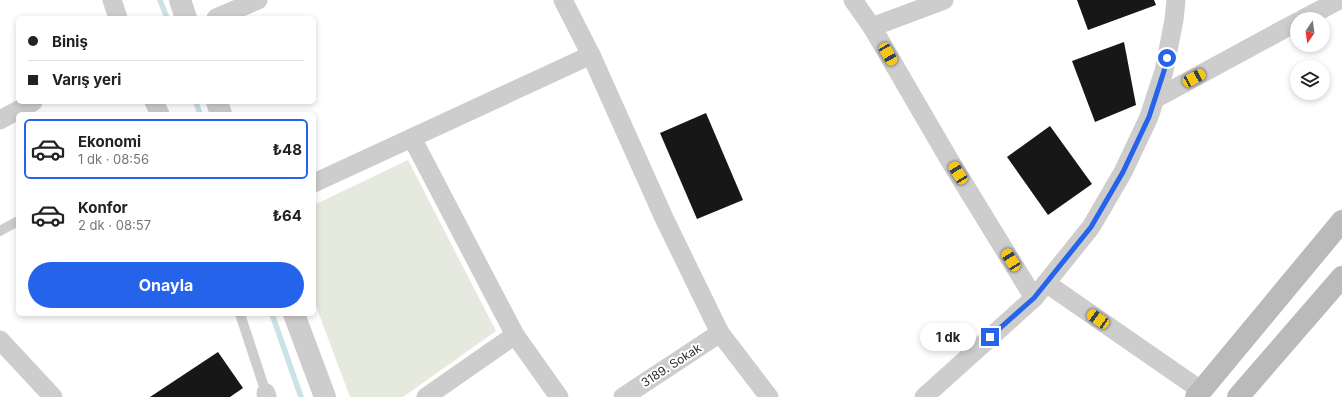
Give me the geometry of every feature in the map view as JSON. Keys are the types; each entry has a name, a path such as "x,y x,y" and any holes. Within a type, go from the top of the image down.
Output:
{"main road":[{"path":"1199,394 1342,221"},
{"path":"1238,397 1342,277"}],"street":[{"path":"112,0 117,16"},
{"path":"180,0 185,16"},
{"path":"221,16 258,0"},
{"path":"563,0 591,55 664,218 720,333 769,397"},
{"path":"853,0 872,27 950,161 1034,298"},
{"path":"872,27 944,0"},
{"path":"924,397 1034,298 1091,227 1123,172 1149,117 1164,71 1174,20 1176,0"},
{"path":"1316,12 1339,0"},
{"path":"1155,99 1290,26"},
{"path":"316,182 591,55"},
{"path":"0,120 28,104"},
{"path":"412,138 515,335 558,397"},
{"path":"1046,283 1199,394"},
{"path":"295,316 325,397"},
{"name":"3189. Sokak","path":"623,397 720,333"},
{"path":"426,397 515,335"},
{"path":"0,340 53,397"}],"lane":[{"path":"0,231 16,222"},
{"path":"241,316 267,395"}],"shaded area":[{"path":"408,160 496,331 403,397 350,397 316,306 316,204"}],"building":[{"path":"1077,0 1154,0 1156,5 1088,30"},
{"path":"1124,42 1136,105 1095,122 1072,61"},
{"path":"706,113 743,200 697,219 660,133"},
{"path":"1050,126 1092,184 1048,215 1007,157"},
{"path":"218,352 243,388 230,397 150,397"}],"waterway":[{"path":"160,0 166,16"},
{"path":"197,104 199,112"},
{"path":"273,316 301,397"}],"route":[{"path":"990,337 1034,298 1091,227 1123,172 1149,117 1167,58"}]}
